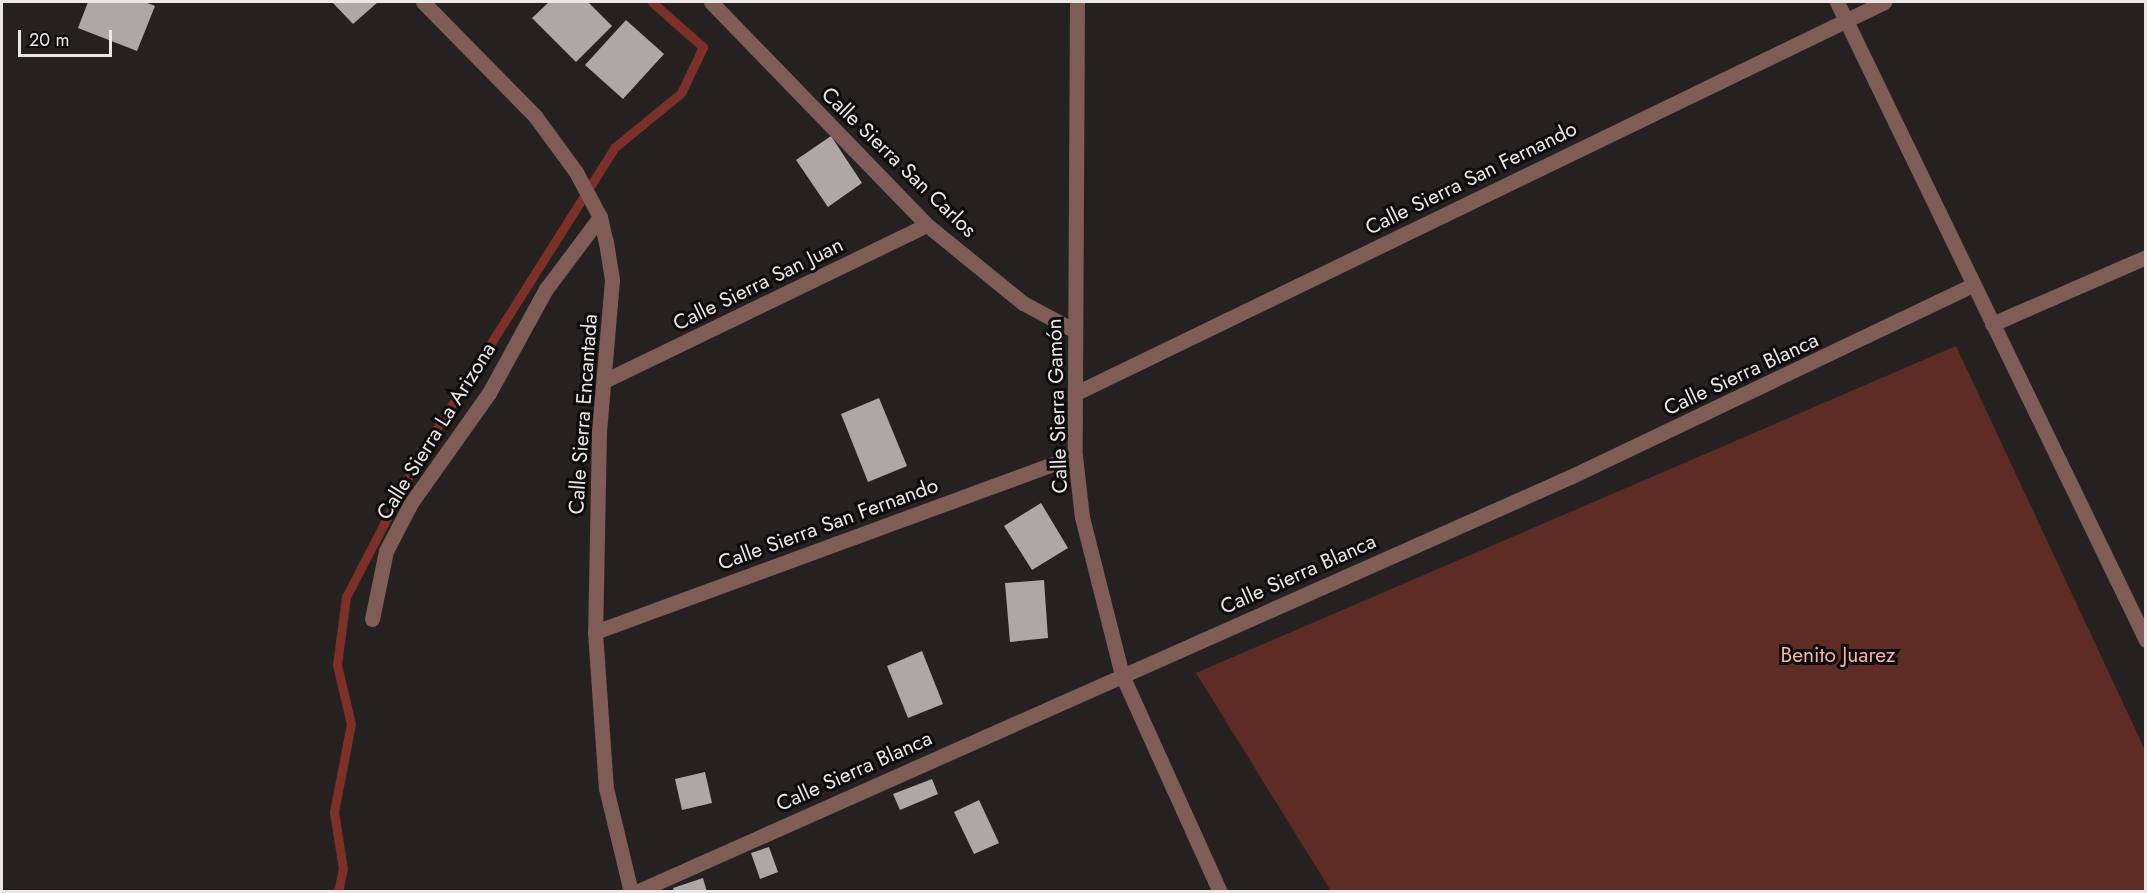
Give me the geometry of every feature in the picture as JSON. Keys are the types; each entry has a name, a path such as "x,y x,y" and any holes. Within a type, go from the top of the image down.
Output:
{"street":[{"name":"Calle Sierra Encantada","path":"423,2 535,116 576,172 600,217 612,280 606,380 599,431 595,632 606,788 631,891"},
{"name":"Calle Sierra San Carlos","path":"711,2 927,225 1023,303 1075,331"},
{"name":"Calle Sierra Gamón","path":"1077,2 1075,456 1082,517 1122,675 1220,891"},
{"path":"1837,2 2143,630"},
{"name":"Calle Sierra San Fernando","path":"1076,393 1884,2"},
{"name":"Calle Sierra La Arizona","path":"372,619 386,551 411,503 489,393 546,289 600,217"},
{"name":"Calle Sierra San Juan","path":"606,380 927,225"},
{"path":"1992,324 2145,257"},
{"name":"Calle Sierra Blanca","path":"636,891 1570,477 1973,285"},
{"name":"Calle Sierra San Fernando","path":"595,632 1075,456"}],"green space":[{"name":"Benito Juarez","path":"1956,346 2145,750 2145,891 1331,891 1196,673"}],"building":[{"path":"88,2 145,2 155,6 137,51 78,28"},
{"path":"332,2 378,2 353,24"},
{"path":"549,2 588,2 612,26 576,62 532,18"},
{"path":"626,20 664,54 623,99 585,65"},
{"path":"831,136 862,183 828,207 796,160"},
{"path":"879,398 907,466 868,482 841,414"},
{"path":"1041,503 1068,548 1032,570 1004,526"},
{"path":"1044,580 1048,638 1010,642 1005,583"},
{"path":"922,651 943,704 908,718 887,666"},
{"path":"705,772 712,803 682,810 675,779"},
{"path":"932,779 938,794 900,810 893,794"},
{"path":"979,800 999,843 974,854 954,812"},
{"path":"769,847 778,872 760,879 751,853"},
{"path":"703,878 707,892 674,892 673,888"}],"waterway":[{"path":"338,892 343,869 334,812 351,724 337,665 346,597 417,460 615,147 681,93 703,47 652,2"}]}
